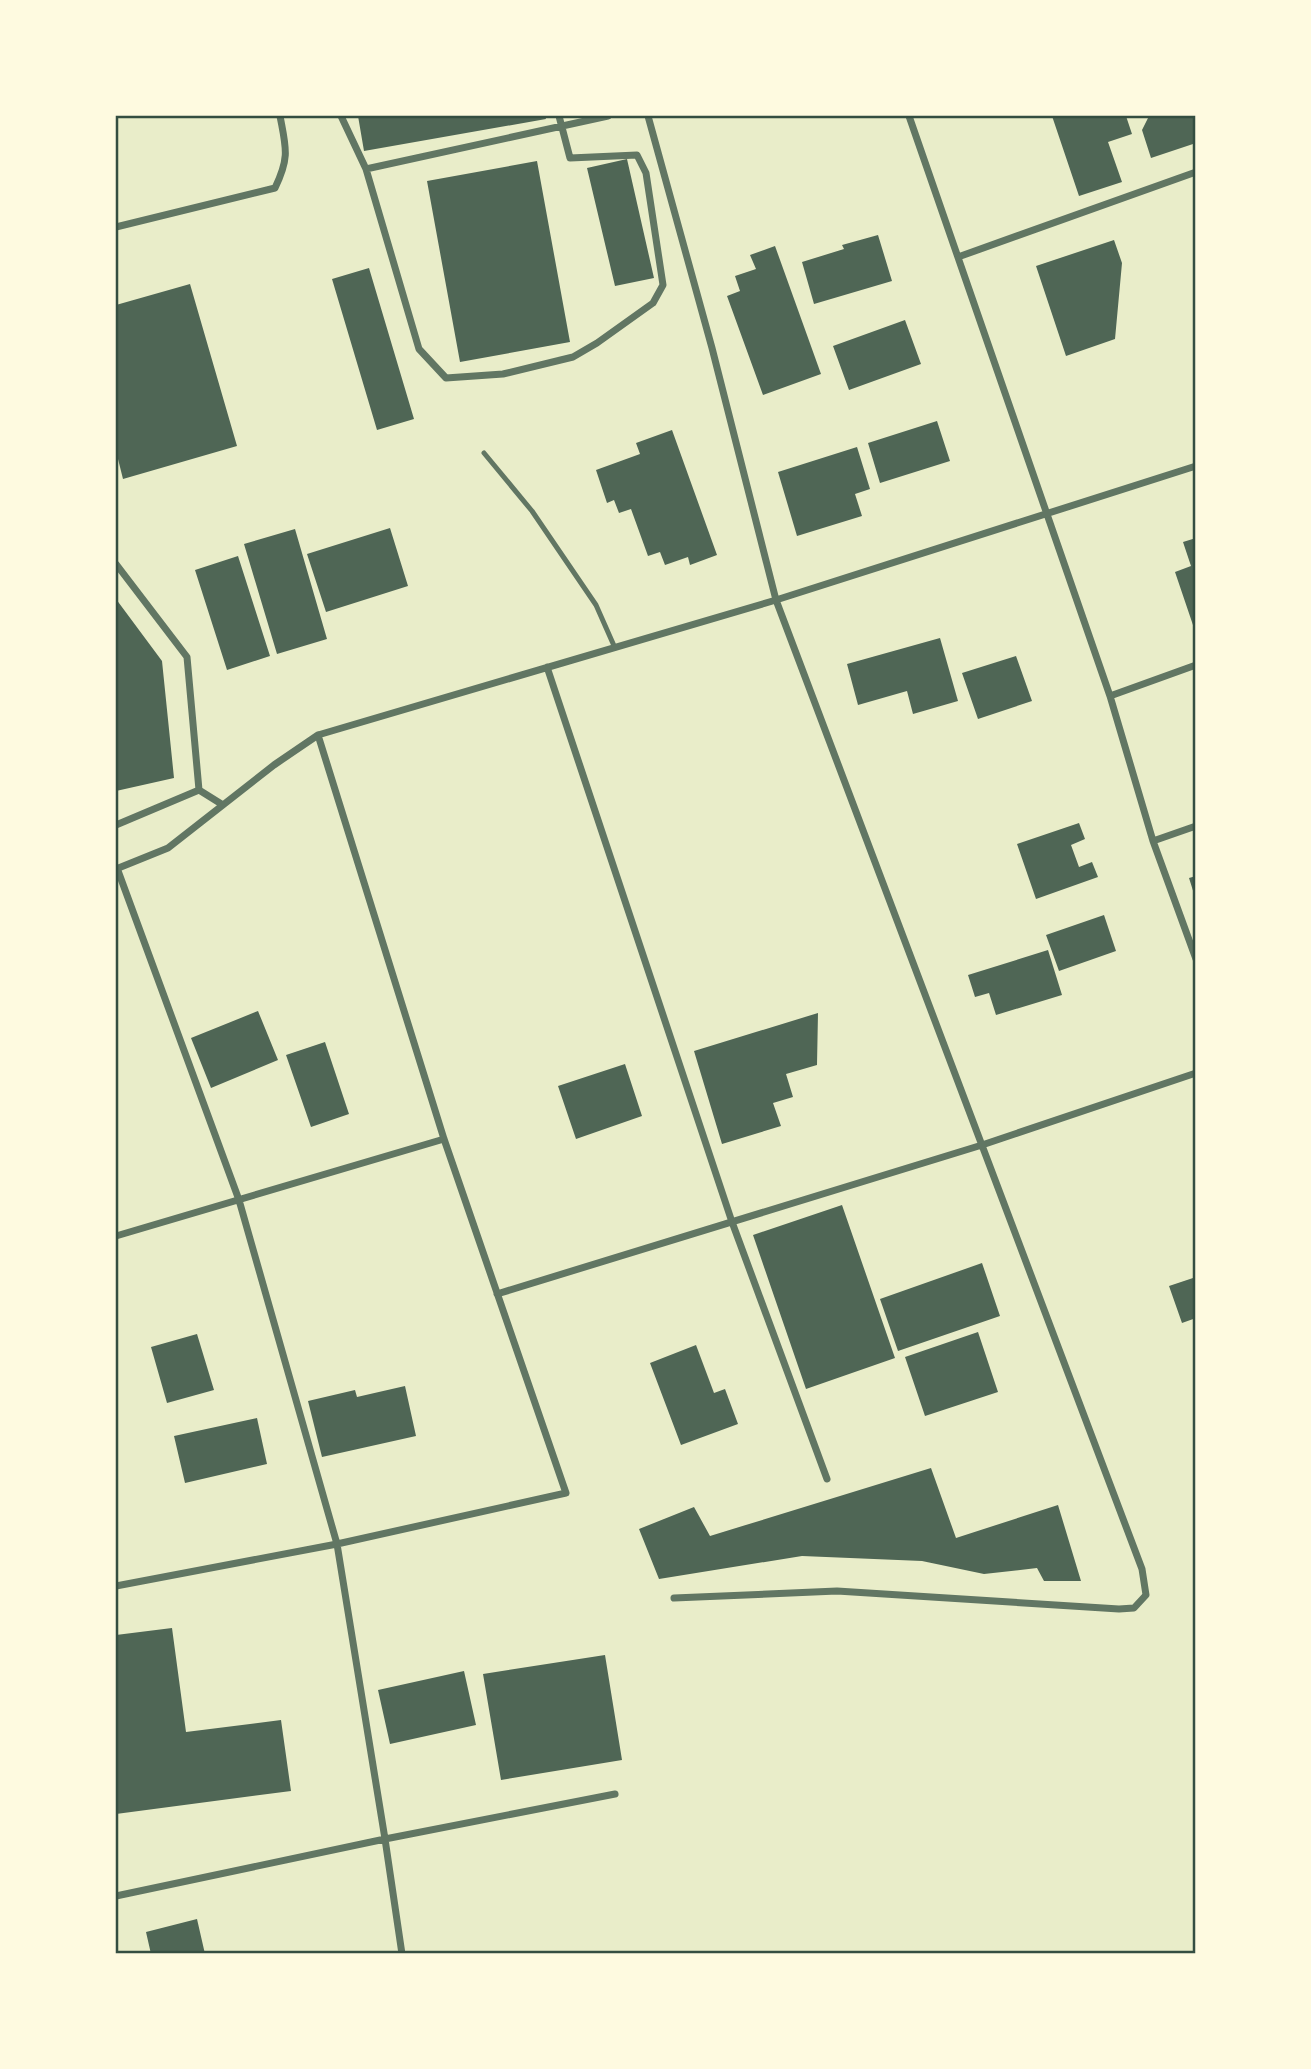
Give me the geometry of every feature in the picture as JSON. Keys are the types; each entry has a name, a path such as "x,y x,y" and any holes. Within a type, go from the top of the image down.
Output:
{"street":[{"path":"116,226 275,188 283,171 287,152 279,116"},
{"path":"341,116 366,169 419,349 446,378 503,374 573,357 653,303 663,285 646,173 637,155 570,158 559,116"},
{"path":"366,169 608,116"},
{"path":"648,116 712,348 776,600 1142,1569 1146,1595 1134,1608 1119,1609 836,1591 674,1598"},
{"path":"909,116 1110,696 1153,841 1195,959"},
{"path":"958,257 1195,172"},
{"path":"402,1954 337,1544 239,1200 116,869 168,848 274,765 318,735 776,600 1195,466"},
{"path":"116,564 187,657 198,790"},
{"path":"1110,696 1195,665"},
{"path":"547,667 732,1222 827,1479"},
{"path":"116,1586 337,1544 566,1493 444,1139 318,735"},
{"path":"198,790 223,805"},
{"path":"116,825 198,790"},
{"path":"1153,841 1195,826"},
{"path":"497,1294 982,1145 1195,1073"},
{"path":"116,1236 444,1139"},
{"path":"116,1896 615,1794"}],"lane":[{"path":"484,453 532,511 596,605 615,648"}],"building":[{"path":"358,116 545,116 546,119 364,151"},
{"path":"1052,116 1126,116 1132,134 1108,142 1122,182 1079,196"},
{"path":"1149,116 1196,116 1196,143 1151,158 1142,130"},
{"path":"627,159 654,278 615,286 587,168"},
{"path":"537,161 570,342 460,362 427,181"},
{"path":"878,235 892,281 814,304 802,262 844,249 842,245"},
{"path":"1114,240 1122,263 1115,339 1066,356 1036,266"},
{"path":"775,246 821,374 763,395 727,296 740,291 735,276 756,269 750,255"},
{"path":"369,268 414,419 377,430 332,279"},
{"path":"190,284 237,446 123,479 116,451 116,305"},
{"path":"905,320 921,364 849,390 833,346"},
{"path":"937,421 950,461 880,483 868,443"},
{"path":"672,430 717,555 690,565 688,557 665,565 660,552 648,556 631,509 619,513 614,500 607,503 596,470 640,454 636,443"},
{"path":"857,447 870,489 855,494 862,516 797,536 778,472"},
{"path":"390,528 408,586 326,612 307,554"},
{"path":"295,529 327,639 277,654 244,544"},
{"path":"1196,538 1195,631 1175,572 1191,566 1183,542"},
{"path":"238,556 270,656 227,670 195,570"},
{"path":"116,599 162,661 174,778 116,791"},
{"path":"940,638 958,701 913,714 907,691 858,705 847,664"},
{"path":"1016,656 1032,701 978,719 962,673"},
{"path":"1079,823 1085,839 1071,845 1079,867 1092,862 1098,877 1036,899 1017,844"},
{"path":"1196,876 1196,897 1195,897 1189,878"},
{"path":"1104,915 1116,951 1059,971 1046,935"},
{"path":"1048,950 1062,995 996,1015 989,993 975,997 968,975"},
{"path":"258,1011 278,1060 211,1088 191,1038"},
{"path":"818,1013 817,1065 786,1074 793,1097 773,1103 781,1126 722,1144 694,1051"},
{"path":"325,1042 349,1114 311,1127 286,1055"},
{"path":"625,1064 642,1116 576,1139 558,1086"},
{"path":"842,1205 895,1358 806,1389 753,1235"},
{"path":"982,1263 1000,1316 898,1351 880,1299"},
{"path":"1196,1277 1196,1318 1182,1323 1169,1286"},
{"path":"978,1332 998,1392 925,1416 905,1357"},
{"path":"197,1334 214,1390 167,1403 151,1347"},
{"path":"696,1345 714,1393 725,1389 738,1424 681,1445 650,1363"},
{"path":"405,1386 416,1436 322,1457 308,1401 355,1390 357,1397"},
{"path":"257,1418 267,1464 185,1483 174,1436"},
{"path":"931,1468 956,1538 1058,1505 1081,1581 1044,1581 1037,1568 984,1574 922,1561 802,1556 659,1579 639,1529 694,1507 710,1536"},
{"path":"172,1628 186,1732 281,1720 291,1791 116,1814 116,1635"},
{"path":"605,1655 622,1760 501,1780 483,1674"},
{"path":"464,1671 476,1725 390,1744 378,1690"},
{"path":"197,1919 205,1954 151,1954 146,1932"}]}
